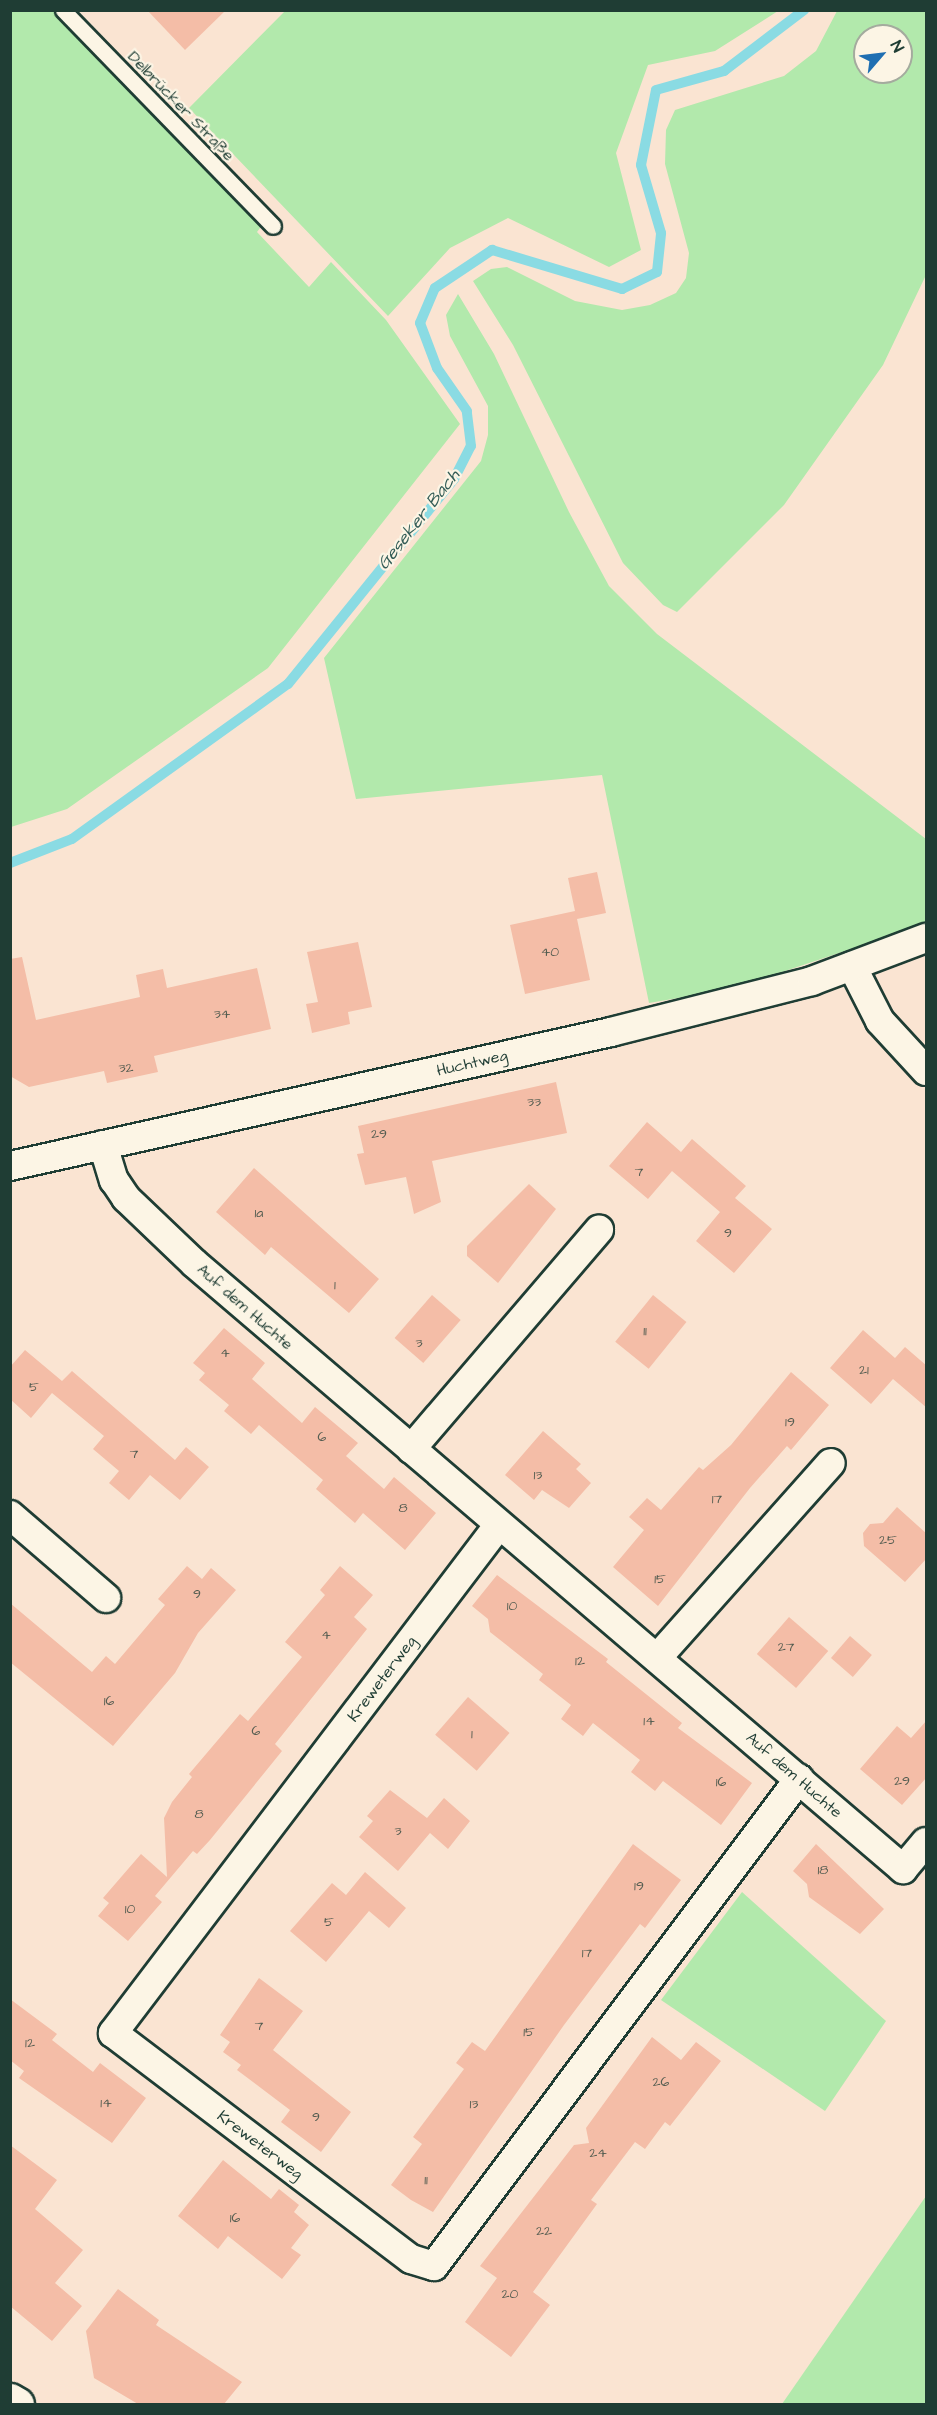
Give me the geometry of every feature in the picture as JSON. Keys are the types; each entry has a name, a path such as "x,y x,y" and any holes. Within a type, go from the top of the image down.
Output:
{"street":[{"name":"Huchtweg","path":"10,1166 611,1032 812,981 927,938"},
{"path":"852,966 880,1021 927,1071"},
{"name":"Auf dem Huchte","path":"103,1145 114,1180 126,1198 194,1263 498,1526 657,1658 903,1869 927,1842"},
{"path":"411,1449 599,1230"},
{"path":"657,1658 831,1463"},
{"path":"10,1515 106,1598"},
{"name":"Kreweterweg","path":"498,1526 113,2033 411,2259 434,2266 799,1779"},
{"path":"10,2400 17,2404"}],"lane":[{"name":"Delbrücker Straße","path":"63,10 273,226"}],"green space":[{"path":"11,11 54,11 263,224 257,232 309,287 331,262 386,320 460,424 268,668 67,809 11,827"},
{"path":"285,11 778,11 715,51 648,65 616,153 641,250 609,267 508,218 450,248 388,316 189,108"},
{"path":"837,11 926,11 926,275 883,365 784,505 677,612 663,605 623,563 513,345 473,281 491,269 507,267 575,301 622,310 650,305 676,293 686,278 689,253 665,164 666,130 675,110 784,76 816,51"},
{"path":"458,294 494,354 569,512 609,586 657,634 926,839 926,924 731,989 649,1003 602,775 356,799 324,658 481,461 488,435 488,406 450,336 446,315"},
{"path":"742,1892 886,2021 825,2111 661,2000"},
{"path":"926,2196 926,2404 782,2404"}],"building":[{"path":"147,10 226,10 185,50"},
{"path":"597,872 606,913 577,919 590,980 525,994 510,925 575,911 568,878"},
{"path":"358,942 372,1007 348,1012 350,1024 312,1033 306,1004 318,1002 307,952"},
{"path":"22,957 36,1020 140,997 136,975 163,969 167,988 257,968 271,1029 154,1056 158,1072 107,1083 104,1071 29,1087 10,1076 10,959"},
{"path":"556,1082 567,1133 432,1161 441,1202 414,1214 406,1177 365,1185 357,1154 364,1153 358,1126"},
{"path":"647,1122 681,1152 692,1139 746,1186 735,1198 772,1229 734,1273 696,1241 720,1212 672,1171 648,1199 609,1166"},
{"path":"254,1168 379,1279 349,1313 271,1247 265,1255 216,1212"},
{"path":"529,1184 556,1209 498,1283 467,1256 467,1246"},
{"path":"432,1295 461,1320 423,1363 395,1338"},
{"path":"653,1295 686,1322 649,1369 615,1342"},
{"path":"224,1328 265,1363 252,1379 302,1423 315,1407 358,1443 346,1456 384,1489 394,1477 436,1513 405,1550 363,1513 355,1523 316,1489 323,1480 259,1425 251,1434 224,1411 229,1405 199,1380 205,1373 193,1363"},
{"path":"863,1330 895,1358 905,1347 927,1366 927,1408 893,1379 871,1404 830,1368"},
{"path":"25,1350 62,1381 72,1371 175,1460 186,1447 209,1467 180,1500 150,1475 129,1500 109,1483 119,1471 93,1449 104,1436 52,1393 31,1418 10,1399 10,1367"},
{"path":"791,1372 829,1405 791,1450 787,1446 750,1488 658,1606 613,1567 644,1530 629,1517 647,1498 661,1510 699,1467 703,1470 731,1445"},
{"path":"543,1431 581,1464 576,1469 591,1483 569,1508 542,1490 534,1500 505,1475"},
{"path":"897,1507 927,1534 927,1558 905,1582 864,1546 863,1533 870,1524 883,1523"},
{"path":"187,1566 202,1579 211,1568 236,1590 198,1633 175,1673 113,1746 10,1662 10,1603 92,1672 106,1656 115,1664 165,1605 158,1599"},
{"path":"340,1566 373,1595 354,1617 367,1629 275,1744 282,1751 210,1840 197,1854 193,1851 155,1896 162,1902 128,1941 98,1916 109,1903 103,1898 141,1854 167,1877 164,1818 172,1802 192,1777 189,1774 240,1714 248,1721 302,1657 285,1642 325,1595 320,1590"},
{"path":"497,1575 608,1659 606,1662 682,1723 678,1728 752,1783 721,1825 663,1781 655,1791 631,1772 640,1760 593,1723 583,1736 561,1719 571,1705 539,1680 543,1674 490,1632 488,1619 472,1606"},
{"path":"789,1617 828,1651 796,1688 757,1654"},
{"path":"850,1636 872,1655 853,1677 831,1658"},
{"path":"468,1697 510,1733 477,1771 435,1735"},
{"path":"927,1720 927,1777 902,1805 860,1769 897,1726 911,1738"},
{"path":"390,1790 427,1818 444,1798 470,1821 448,1849 430,1833 398,1871 359,1837 373,1821 367,1816"},
{"path":"633,1844 681,1880 645,1928 640,1924 564,2025 433,2212 411,2200 391,2185 422,2144 413,2137 464,2069 456,2063 472,2042 485,2051"},
{"path":"816,1844 884,1909 860,1934 809,1897 807,1884 793,1871"},
{"path":"365,1872 406,1908 389,1928 369,1911 326,1962 290,1931 332,1883 346,1895"},
{"path":"259,1978 303,2011 273,2050 351,2112 321,2152 281,2122 290,2110 237,2070 241,2065 223,2052 230,2042 220,2035"},
{"path":"10,1999 57,2034 52,2040 93,2072 100,2063 146,2098 112,2143 19,2078 24,2071 10,2060"},
{"path":"652,2037 681,2060 696,2042 721,2061 670,2126 665,2122 645,2149 635,2142 591,2200 597,2204 533,2292 550,2305 511,2357 465,2322 497,2278 480,2266 574,2145 589,2143 586,2128"},
{"path":"10,2145 57,2180 35,2209 83,2250 55,2283 82,2306 52,2341 10,2306"},
{"path":"223,2160 271,2199 279,2189 299,2205 294,2212 309,2225 291,2248 301,2255 282,2279 228,2236 218,2249 178,2216"},
{"path":"118,2289 159,2320 156,2325 242,2382 224,2404 138,2404 94,2378 86,2331"}],"waterway":[{"name":"Geseker Bach","path":"10,863 72,839 288,684 454,479 471,446 467,411 437,368 420,323 435,288 492,250 622,289 657,272 661,233 641,165 656,90 724,71 804,10"}]}
